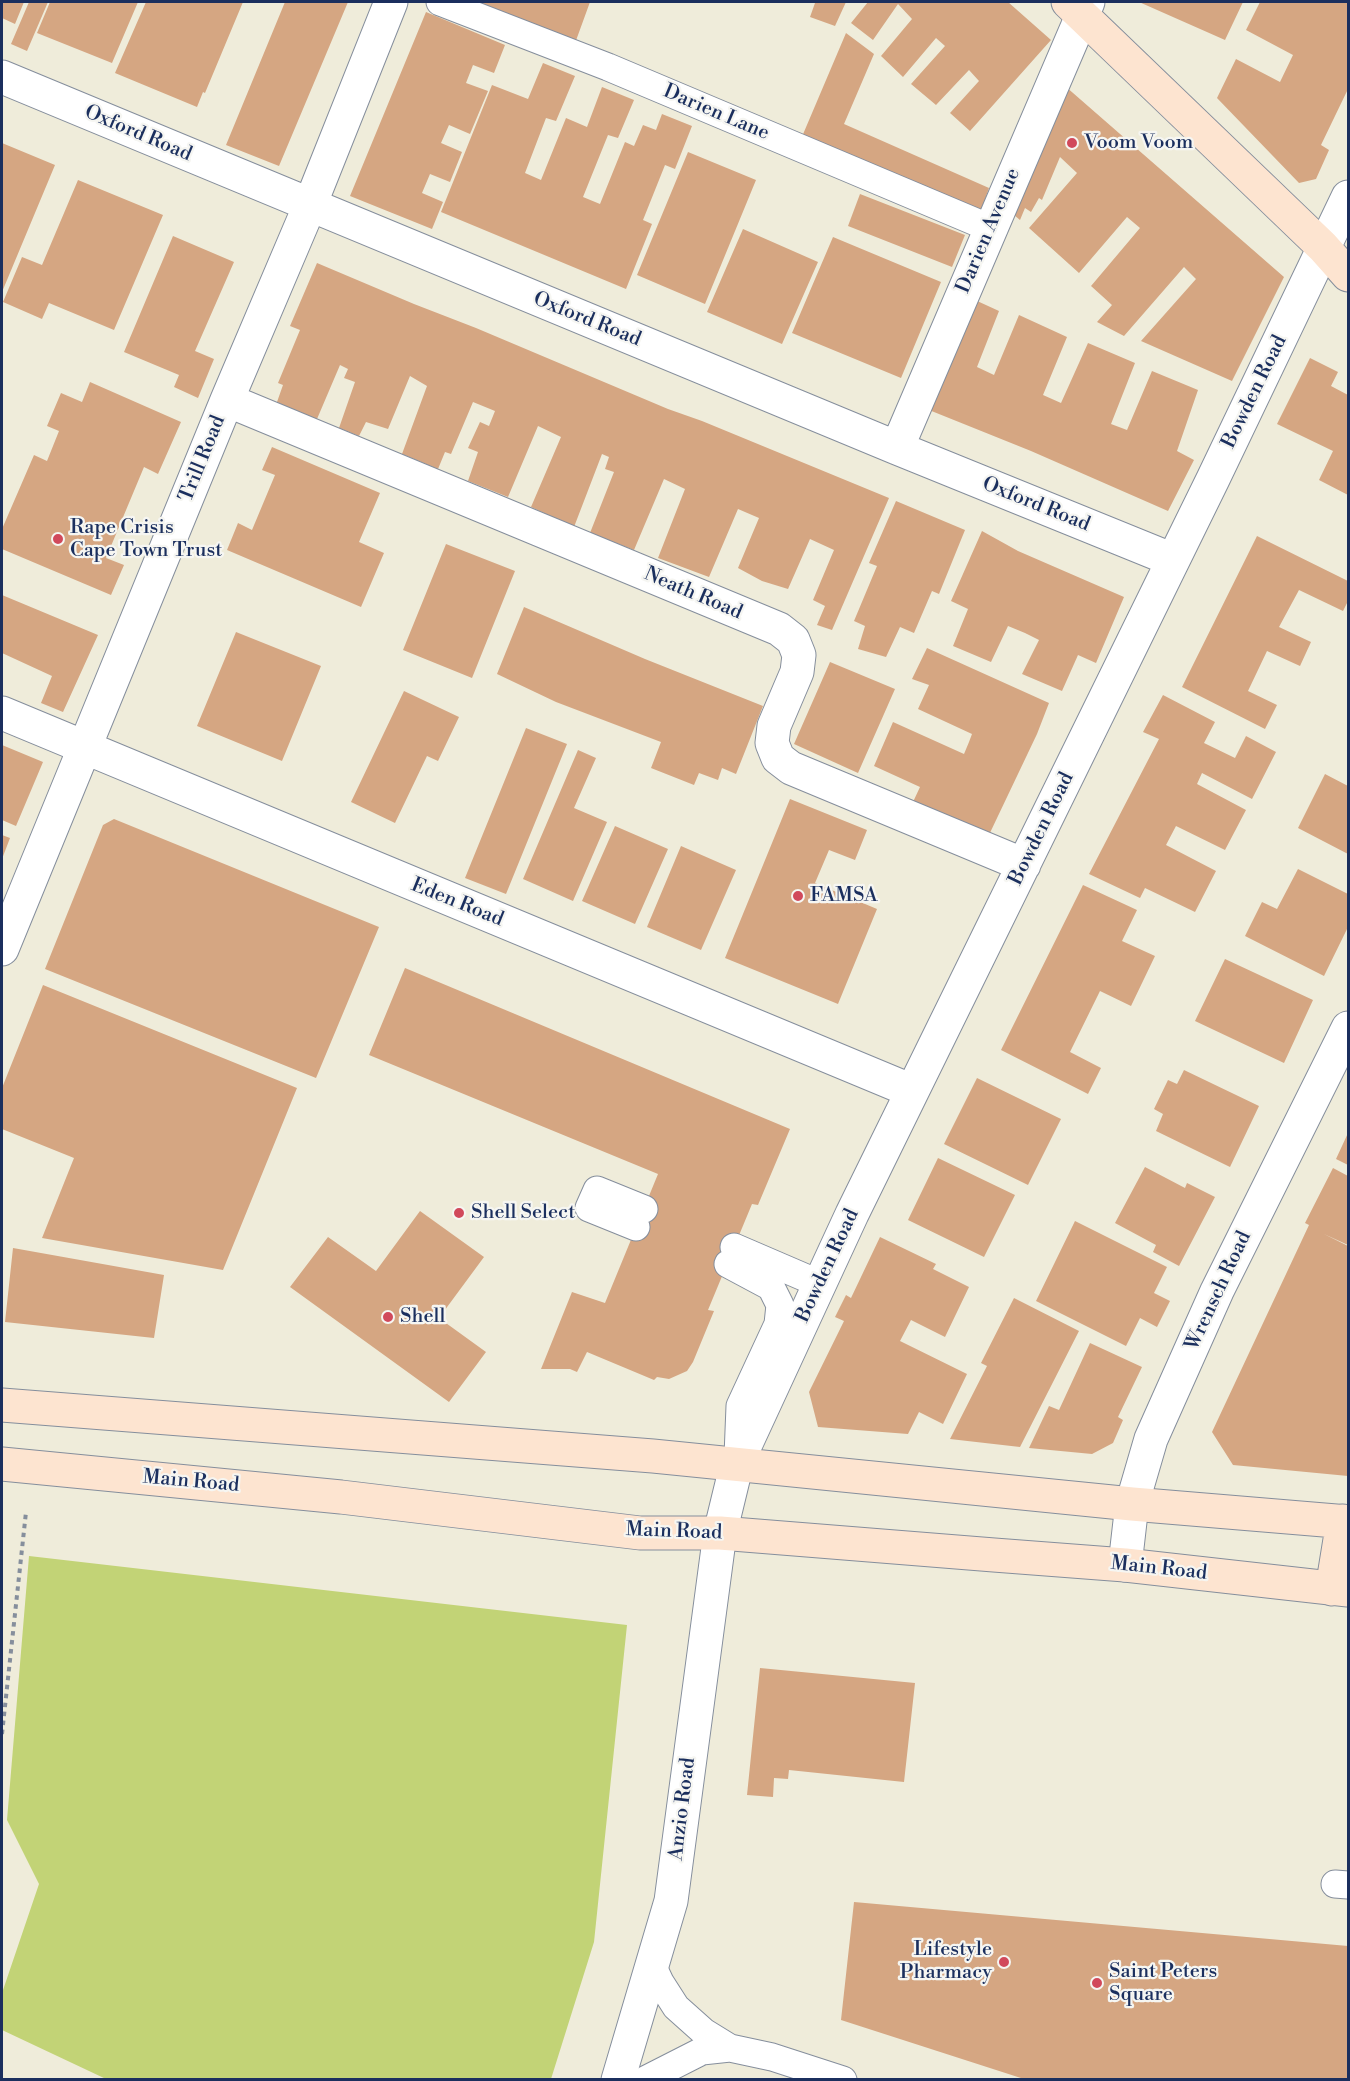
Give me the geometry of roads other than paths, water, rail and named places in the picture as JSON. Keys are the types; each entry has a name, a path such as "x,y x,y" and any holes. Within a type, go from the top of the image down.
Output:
{"main road":[{"path":"1079,6 1323,247 1348,275"},
{"path":"2,1405 737,1463 1132,1504 1346,1521 1340,1590"},
{"name":"Main Road","path":"2,1464 341,1497 640,1533 720,1533 1125,1565 1340,1590"}],"street":[{"name":"Trill Road","path":"2,950 227,400 310,206 391,2"},
{"name":"Darien Avenue","path":"897,448 990,228 1079,6"},
{"name":"Oxford Road","path":"2,77 1173,561"},
{"name":"Bowden Road","path":"720,1533 737,1463 820,1284 1348,197"},
{"name":"Neath Road","path":"227,400 779,629 793,640 798,655 796,672 774,726 772,742 778,758 791,768 1024,865"},
{"name":"Eden Road","path":"2,713 912,1091"},
{"name":"Wrensch Road","path":"1125,1565 1132,1504 1151,1439 1213,1301 1348,1028"},
{"name":"Anzio Road","path":"618,2079 671,1901 720,1533"}],"lane":[{"name":"Darien Lane","path":"440,2 608,67 990,228"},
{"path":"737,1463 740,1406 778,1324 780,1305 771,1287 731,1256 820,1284"},
{"path":"652,1965 676,2007 704,2032 730,2048"},
{"path":"645,2079 702,2051 730,2048 772,2057 843,2079"}],"place":[{"name":"Voom Voom","path":"1072,143"},
{"name":"Rape Crisis Cape Town Trust","path":"58,539"},
{"name":"FAMSA","path":"798,896"},
{"name":"Shell Select","path":"459,1213"},
{"name":"Shell","path":"388,1317"},
{"name":"Lifestyle Pharmacy","path":"1004,1962"},
{"name":"Saint Peters Square","path":"1097,1983"}]}
